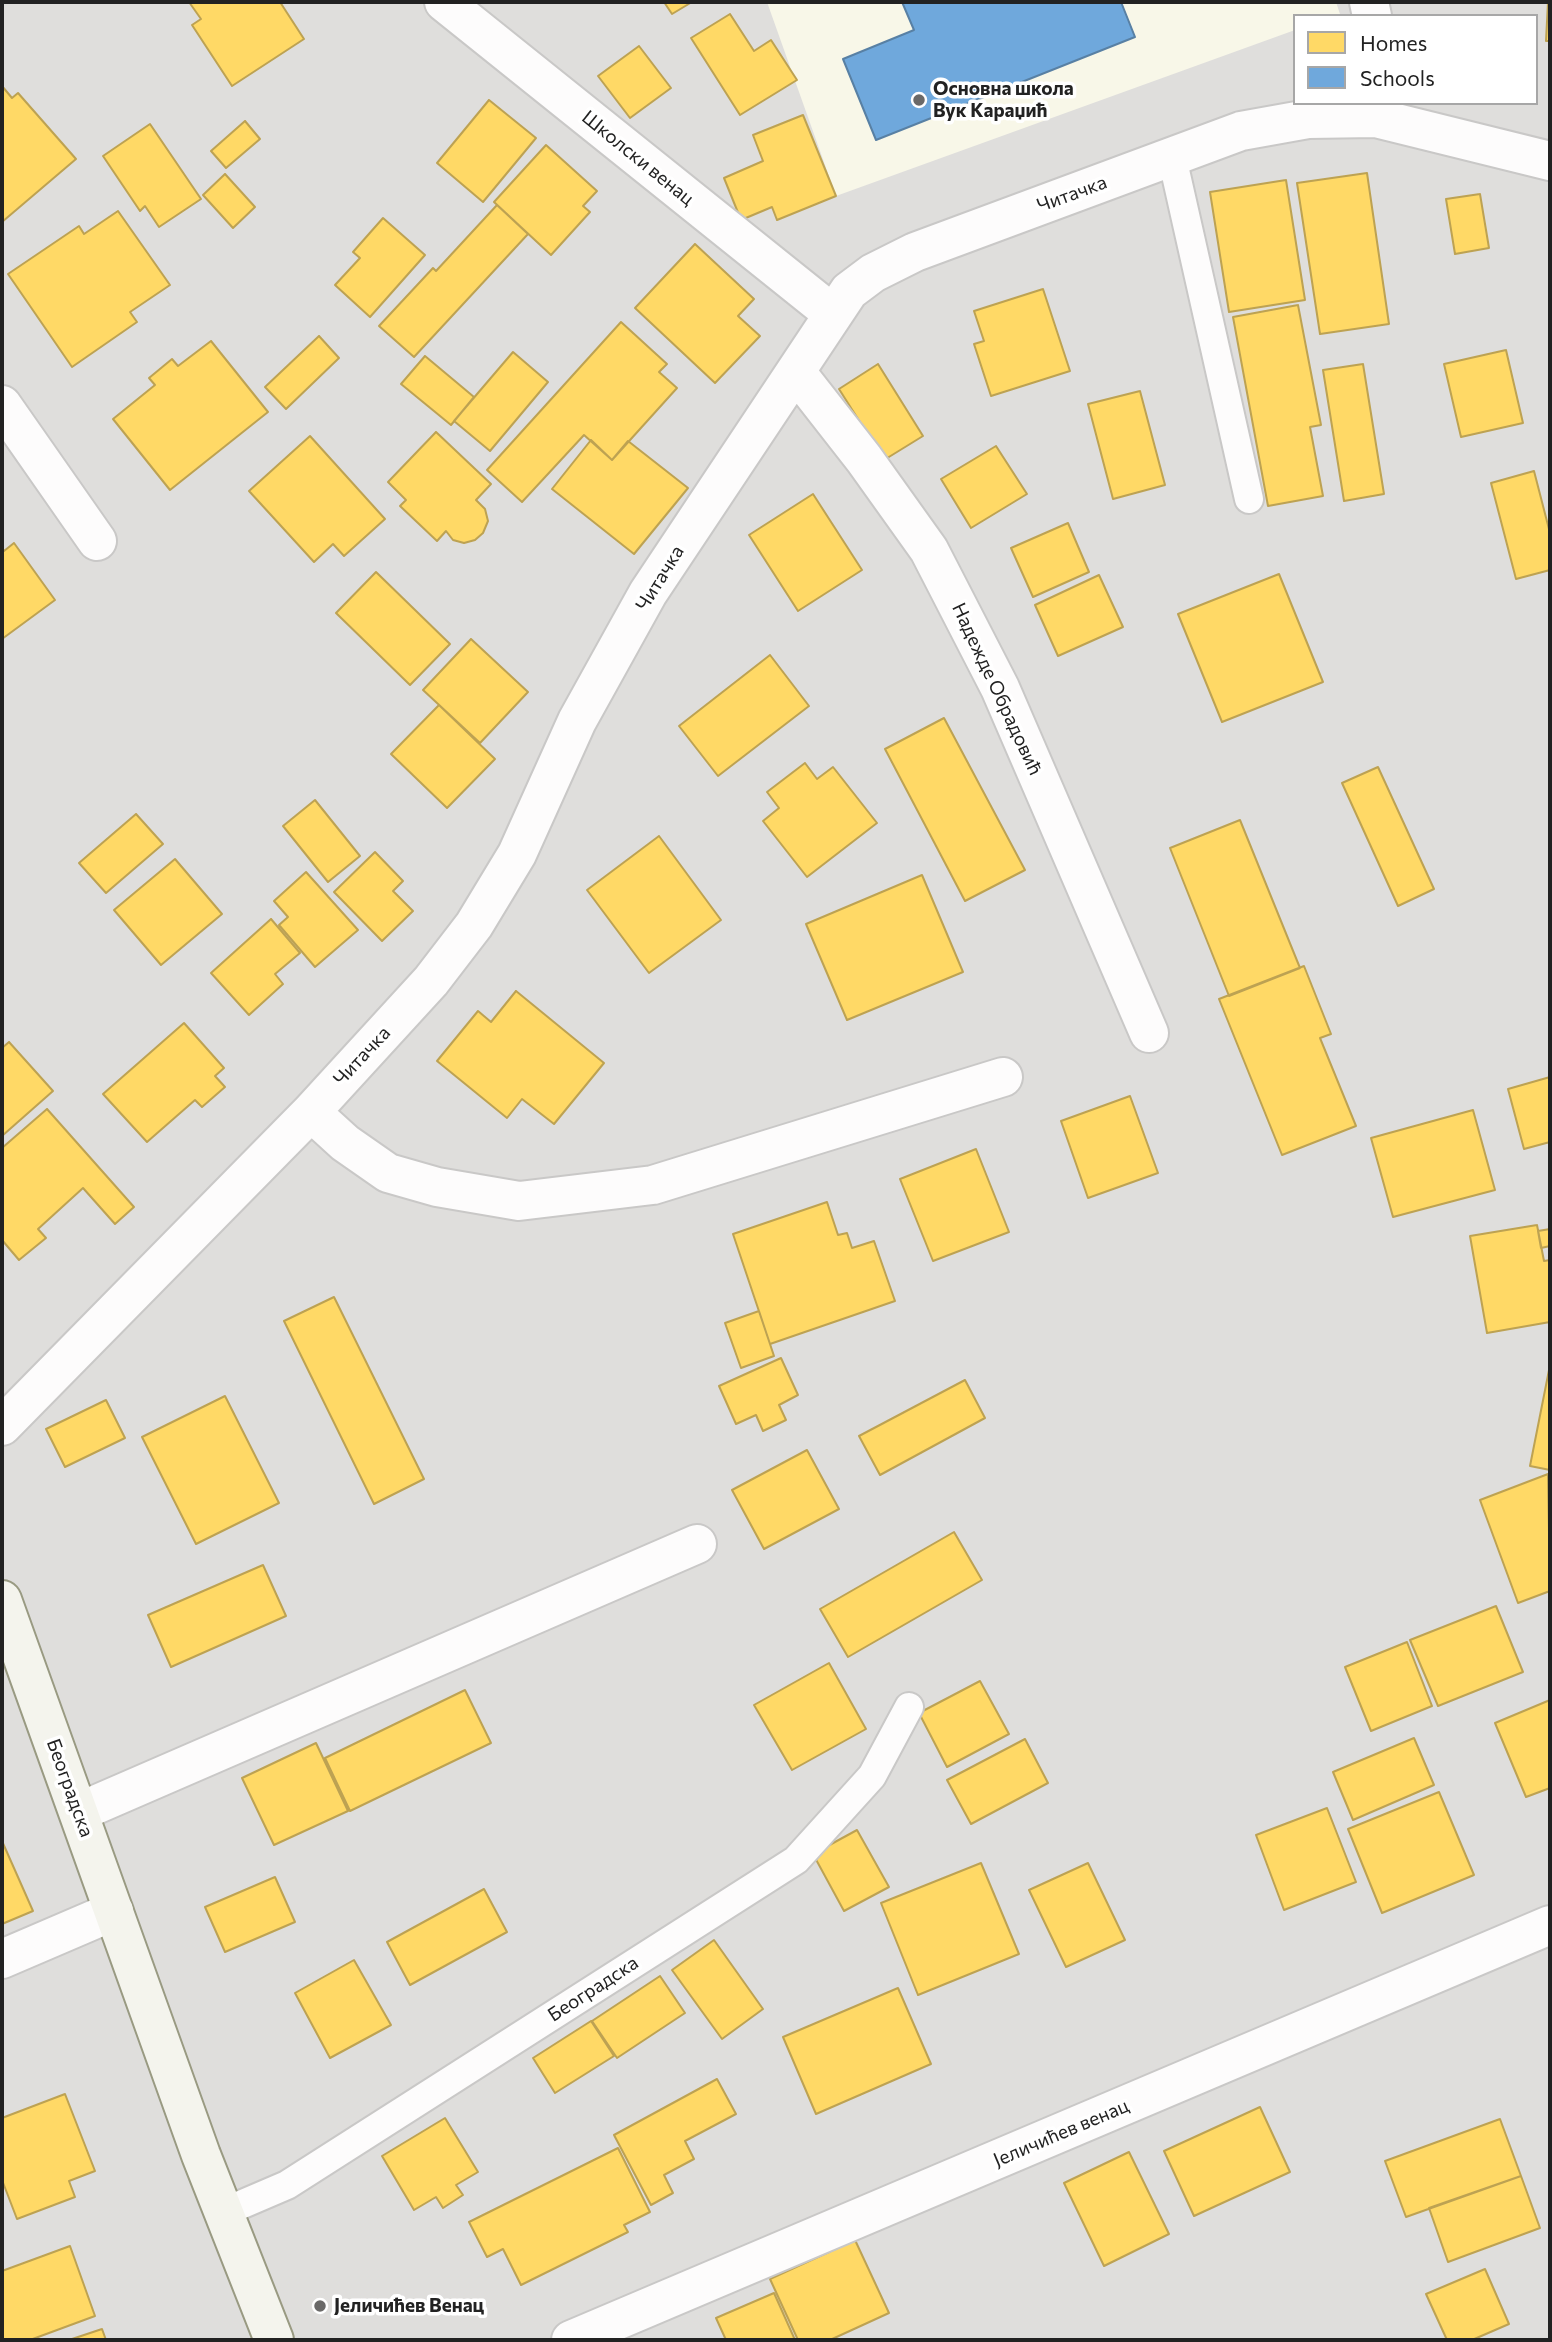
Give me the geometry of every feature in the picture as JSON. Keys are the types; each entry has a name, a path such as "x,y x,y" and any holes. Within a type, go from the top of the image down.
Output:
{"main road":[{"name":"Београдска","path":"2,1600 224,2212 274,2340"}],"street":[{"name":"Школски венац","path":"444,2 833,314"},
{"name":"Читачка","path":"2,1426 311,1112 431,981 474,925 517,854 577,721 648,593 849,291 873,273 915,252 1241,131 1308,119 1377,111 1550,161"},
{"name":"Надежде Обрадовић","path":"796,372 864,459 929,550 1000,688 1149,1033"},
{"path":"2,405 97,541"},
{"path":"311,1112 345,1143 387,1173 437,1187 519,1200 653,1185 1003,1077"},
{"path":"79,1812 697,1544"},
{"path":"2,1959 114,1911"},
{"name":"Јеличићев венац","path":"571,2340 1550,1925"}],"lane":[{"path":"1172,157 1249,499"},
{"name":"Београдска","path":"224,2212 287,2185 796,1860 872,1776 909,1707"}],"shaded area":[{"path":"2,2 1550,2 1550,2340 2,2340"},
{"path":"767,2 1336,2 1340,14 1293,14 1293,31 836,196"}],"building: Homes":[{"path":"189,2 280,2 304,39 232,86 192,25 201,19"},
{"path":"664,2 692,2 672,14"},
{"path":"1548,2 1550,41 1546,41"},
{"path":"730,14 754,51 771,40 797,80 740,115 691,38"},
{"path":"639,46 671,88 630,118 598,76"},
{"path":"2,86 12,98 18,93 76,159 2,222"},
{"path":"489,100 536,138 483,202 437,163"},
{"path":"803,115 836,196 777,220 772,207 741,220 724,178 763,161 753,135"},
{"path":"245,121 260,139 226,168 211,151"},
{"path":"150,124 201,199 159,227 145,206 140,211 103,156"},
{"path":"546,145 597,191 583,206 590,212 551,255 494,202"},
{"path":"1367,173 1389,324 1320,334 1297,183"},
{"path":"225,174 255,207 233,228 203,195"},
{"path":"1286,180 1305,300 1229,312 1210,192"},
{"path":"1480,194 1489,248 1455,254 1446,199"},
{"path":"497,205 528,234 414,357 379,326 433,268 436,271"},
{"path":"118,211 170,285 130,312 137,322 72,367 8,274 79,226 84,234"},
{"path":"383,218 425,255 370,317 335,285 360,258 353,252"},
{"path":"695,244 754,299 738,316 760,336 715,383 635,308"},
{"path":"1043,289 1070,371 991,396 974,344 984,341 974,311"},
{"path":"1298,305 1321,425 1310,427 1323,496 1268,506 1233,317"},
{"path":"621,322 667,364 659,372 677,388 612,460 584,435 522,502 487,470"},
{"path":"319,336 339,358 286,409 265,387"},
{"path":"211,341 268,412 170,490 113,419 155,385 149,378 172,359 178,366"},
{"path":"1506,350 1523,423 1461,437 1444,364"},
{"path":"513,352 548,382 490,451 454,421"},
{"path":"425,356 474,397 451,425 401,384"},
{"path":"878,364 923,436 884,460 839,389"},
{"path":"1363,364 1384,494 1344,501 1323,370"},
{"path":"1140,391 1165,485 1113,499 1088,404"},
{"path":"436,432 491,484 476,500 485,509 488,521 483,533 475,540 464,543 453,540 446,531 437,541 400,506 406,500 388,482"},
{"path":"310,436 385,519 344,556 333,544 314,562 249,491"},
{"path":"591,440 612,460 628,441 688,488 634,554 552,489"},
{"path":"996,446 1027,494 971,528 941,479"},
{"path":"1534,471 1550,533 1550,570 1516,579 1491,483"},
{"path":"813,494 862,570 798,611 749,535"},
{"path":"1068,523 1089,572 1033,597 1011,548"},
{"path":"14,543 55,600 2,639 2,547 4,551"},
{"path":"376,572 450,644 410,685 336,613"},
{"path":"1279,574 1323,682 1222,722 1178,614"},
{"path":"1099,575 1123,627 1058,656 1035,605"},
{"path":"471,639 528,692 480,743 423,690"},
{"path":"770,655 809,706 718,776 679,726"},
{"path":"439,705 495,759 447,808 391,754"},
{"path":"944,718 1025,870 965,901 885,749"},
{"path":"805,763 817,779 833,767 877,823 807,877 763,821 779,808 767,792"},
{"path":"1378,767 1434,889 1398,906 1342,783"},
{"path":"315,800 360,856 328,882 283,826"},
{"path":"136,814 163,844 106,893 79,863"},
{"path":"1240,820 1300,968 1229,996 1170,848"},
{"path":"659,836 721,920 649,973 587,890"},
{"path":"375,852 403,881 393,891 413,911 382,941 334,892"},
{"path":"175,859 222,914 161,965 114,910"},
{"path":"306,872 358,930 315,967 279,925 288,917 274,901"},
{"path":"922,875 963,972 847,1020 806,924"},
{"path":"271,919 300,953 275,974 283,984 249,1015 211,973"},
{"path":"1304,966 1331,1034 1320,1038 1356,1126 1282,1155 1219,999"},
{"path":"516,991 604,1063 554,1124 522,1099 507,1118 437,1061 478,1011 491,1022"},
{"path":"184,1023 224,1068 215,1076 225,1087 202,1107 195,1100 147,1142 103,1094"},
{"path":"9,1042 53,1091 2,1136 2,1048"},
{"path":"1550,1077 1550,1142 1524,1149 1508,1089"},
{"path":"1130,1096 1158,1173 1088,1198 1061,1121"},
{"path":"47,1109 134,1207 115,1224 83,1188 38,1229 46,1238 19,1260 2,1240 2,1148"},
{"path":"1473,1110 1495,1190 1393,1217 1371,1138"},
{"path":"976,1149 1009,1232 933,1261 900,1179"},
{"path":"827,1202 838,1235 847,1233 852,1248 874,1241 895,1301 770,1344 733,1234"},
{"path":"1537,1225 1544,1261 1550,1260 1550,1322 1487,1333 1470,1236"},
{"path":"1550,1229 1550,1246 1541,1248 1538,1231"},
{"path":"334,1297 424,1479 374,1504 284,1321"},
{"path":"759,1311 774,1356 741,1368 725,1323"},
{"path":"781,1358 798,1395 779,1405 786,1420 763,1431 756,1415 736,1424 719,1386"},
{"path":"1550,1365 1550,1470 1530,1466"},
{"path":"965,1380 985,1418 880,1475 859,1436"},
{"path":"225,1396 279,1503 196,1544 142,1437"},
{"path":"106,1400 125,1438 65,1467 46,1429"},
{"path":"807,1450 839,1509 764,1549 732,1490"},
{"path":"1548,1474 1550,1591 1518,1603 1480,1500"},
{"path":"954,1532 982,1580 848,1657 820,1609"},
{"path":"263,1565 286,1616 171,1667 148,1615"},
{"path":"1496,1606 1523,1672 1438,1706 1410,1640"},
{"path":"1407,1642 1432,1706 1371,1731 1345,1667"},
{"path":"829,1663 866,1729 792,1770 754,1705"},
{"path":"980,1681 1009,1734 947,1767 919,1713"},
{"path":"465,1690 491,1743 350,1811 325,1758"},
{"path":"1550,1700 1550,1788 1526,1797 1495,1723"},
{"path":"1414,1738 1434,1785 1353,1820 1333,1772"},
{"path":"1025,1739 1048,1783 971,1824 947,1780"},
{"path":"316,1743 348,1811 274,1845 242,1778"},
{"path":"1439,1792 1474,1875 1382,1913 1348,1829"},
{"path":"1327,1808 1356,1882 1284,1910 1256,1835"},
{"path":"857,1830 889,1887 844,1911 813,1854"},
{"path":"2,1841 33,1911 2,1924"},
{"path":"981,1863 1019,1954 918,1995 881,1903"},
{"path":"1088,1863 1125,1940 1066,1967 1029,1890"},
{"path":"275,1877 295,1922 225,1952 205,1907"},
{"path":"484,1889 507,1932 410,1985 387,1942"},
{"path":"714,1940 763,2009 722,2039 672,1970"},
{"path":"354,1960 391,2025 330,2058 295,1993"},
{"path":"660,1976 685,2013 617,2058 592,2021"},
{"path":"898,1988 931,2064 816,2114 783,2037"},
{"path":"591,2021 614,2056 555,2093 533,2058"},
{"path":"717,2079 736,2114 685,2141 694,2159 664,2175 673,2193 651,2205 614,2135"},
{"path":"65,2094 95,2171 69,2181 75,2197 17,2219 2,2180 2,2118"},
{"path":"1260,2107 1290,2172 1194,2216 1164,2151"},
{"path":"445,2118 478,2172 456,2185 463,2195 443,2208 436,2197 414,2210 382,2156"},
{"path":"1500,2119 1521,2176 1406,2217 1385,2161"},
{"path":"618,2148 650,2212 624,2225 628,2232 521,2285 503,2249 487,2257 469,2222"},
{"path":"1129,2152 1169,2234 1104,2266 1064,2183"},
{"path":"1521,2176 1540,2228 1448,2262 1429,2208"},
{"path":"855,2240 889,2313 830,2340 798,2340 770,2279"},
{"path":"70,2246 95,2316 30,2340 2,2340 2,2271"},
{"path":"1485,2269 1509,2324 1472,2340 1447,2340 1426,2294"},
{"path":"774,2293 795,2340 726,2340 716,2318"},
{"path":"102,2329 106,2340 69,2340"}],"building: Schools":[{"name":"Основна школа Вук Караџић","path":"902,2 1121,2 1135,37 876,140 843,59 914,30"}],"place":[{"name":"Основна школа Вук Караџић","path":"919,100"},
{"name":"Јеличићев Венац","path":"320,2306"}]}
